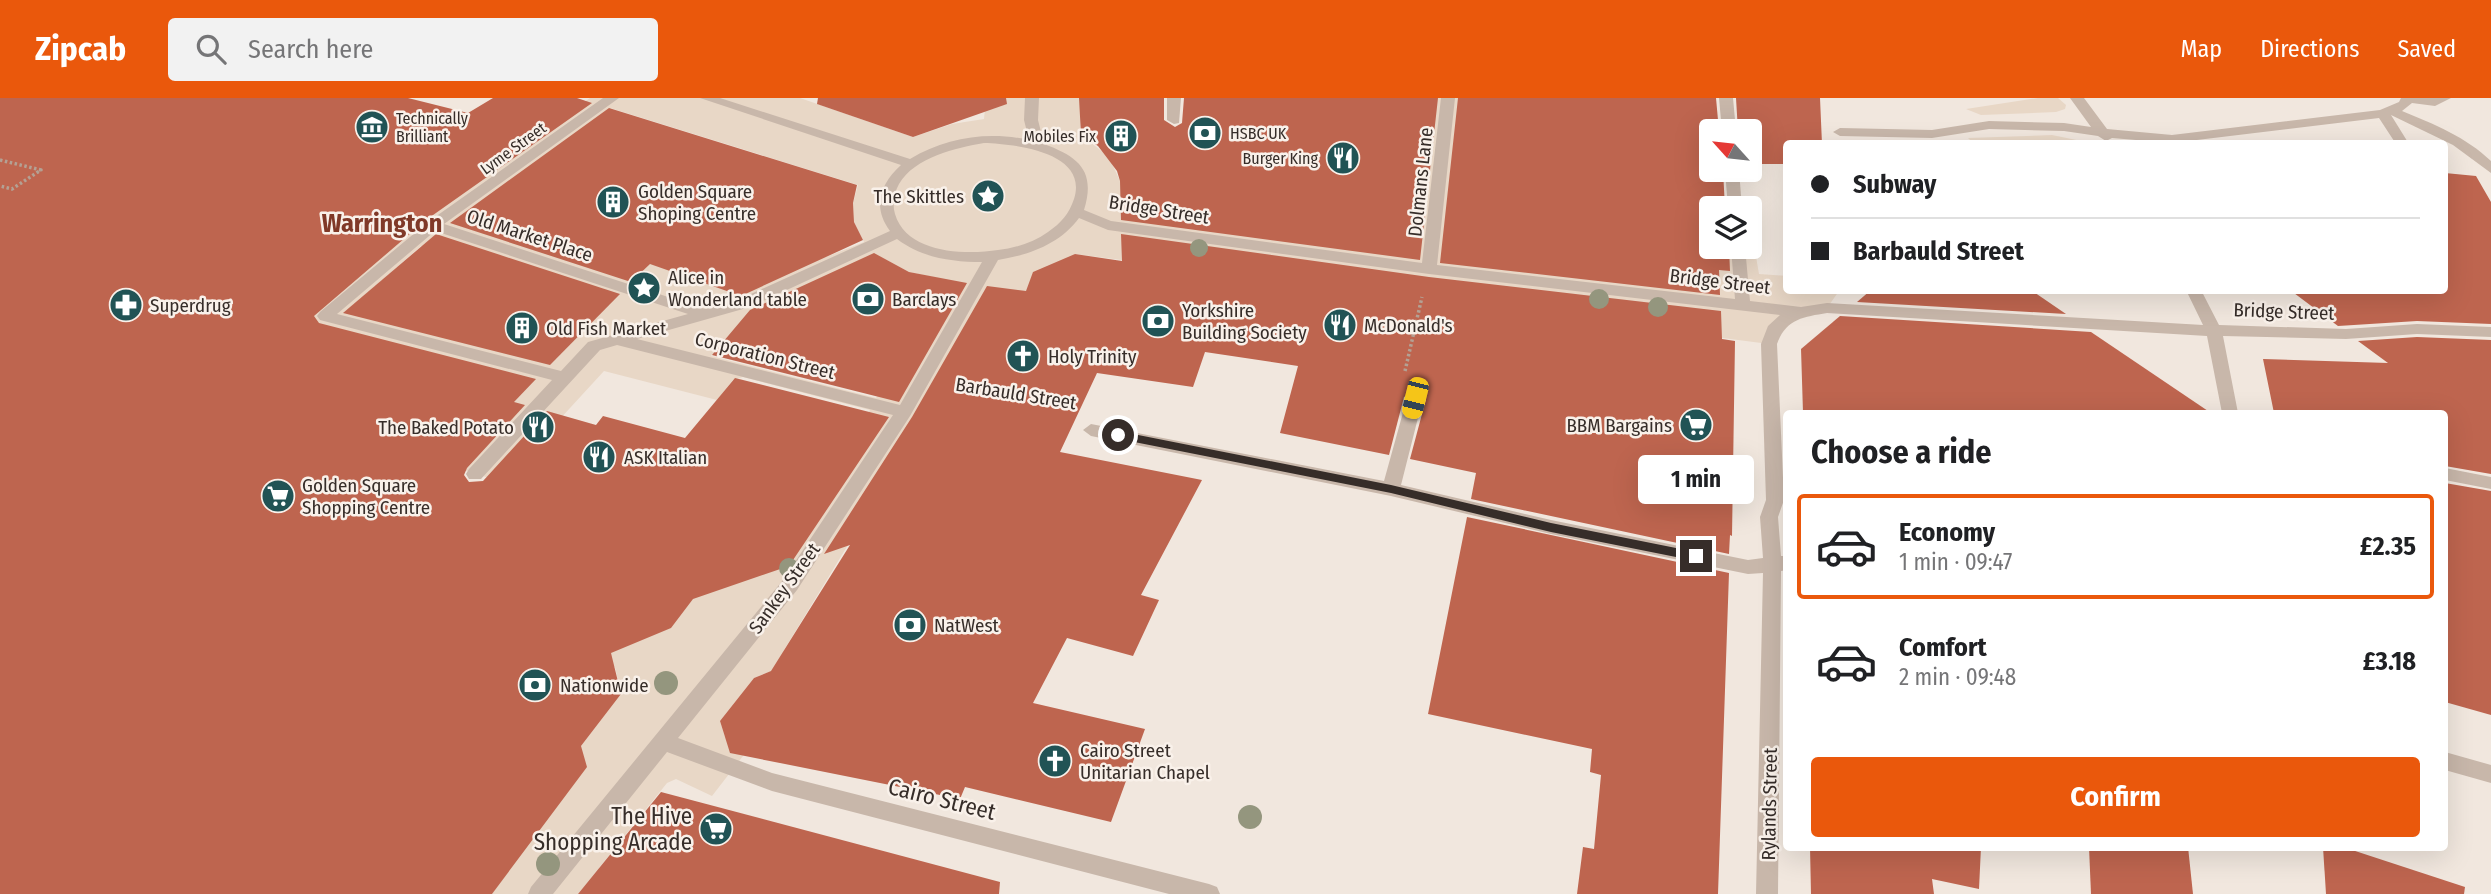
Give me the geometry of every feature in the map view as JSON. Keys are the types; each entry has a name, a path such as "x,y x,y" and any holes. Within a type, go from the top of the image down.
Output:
{"street":[{"name":"Lyme Street","path":"433,225 612,98"},
{"path":"707,98 911,164"},
{"path":"1032,98 1031,120 1037,144"},
{"path":"1174,98 1174,120"},
{"name":"Dolmans Lane","path":"1429,269 1448,98"},
{"path":"1726,98 1728,119"},
{"path":"2077,98 2106,137"},
{"path":"2388,113 2409,98 2435,102 2444,98"},
{"path":"2388,113 2401,140"},
{"path":"1840,132 1932,134 1989,125 2106,137 2172,139 2388,113 2448,136 2479,155 2491,169"},
{"path":"1011,139 1037,144 1057,152 1072,164 1081,179 1082,196 1076,212 1063,228 1043,241 1019,251 992,257 963,258 936,253 913,244 898,233 890,220 886,205 889,191 911,164 932,152 957,143 1011,139"},
{"name":"Bridge Street","path":"1076,212 1108,225 1429,269 1801,312 1827,308 2151,329 2346,334 2417,329 2491,332"},
{"name":"Old Market Place","path":"433,225 704,314"},
{"path":"433,225 325,316 565,378"},
{"path":"475,474 594,346 745,303 898,233"},
{"name":"Sankey Street","path":"539,894 790,585 904,412 992,257"},
{"path":"1739,259 1743,305"},
{"path":"2201,294 2212,330 2229,410"},
{"name":"Rylands Street","path":"1767,894 1779,563 1769,517 1774,500 1774,465 1769,344 1774,330 1786,318 1801,312"},
{"name":"Corporation Street","path":"616,339 904,412"},
{"path":"1391,489 1415,398"},
{"name":"Barbauld Street","path":"1091,430 1391,489 1539,524 1748,567 1779,563"},
{"path":"2448,475 2491,483"},
{"name":"Cairo Street","path":"665,742 772,782 1209,894"},
{"path":"2448,762 2491,774"}],"path":[{"path":"0,160 41,170 12,190 0,186"},
{"path":"27,180 35,182"},
{"path":"1415,398 1403,379 1429,269"},
{"name":"Barbauld Street","path":"922,378 1088,405 1091,430"}],"shaded area":[{"path":"590,98 800,98 913,137 952,124 984,119 986,98 1080,98 1080,134 1109,157 1120,181 1424,98 1476,98 1719,278 1718,259 1756,259 1759,274 1783,276 1783,294 1837,294 1827,308 1801,312 1769,344 1075,254 1023,299 876,499 784,650 779,668 754,678 720,721 725,737 750,747 712,796 676,779 667,783 578,894 492,894 581,746 621,694 615,667 519,636 829,467 870,410 743,377 733,380 717,400 604,371 502,482 444,464 317,339 303,317 516,148","holes":["610,108 858,185 853,203 854,222 864,242 826,257","421,246 616,297 358,301","877,255 909,272 952,281 876,398 711,356 751,310"]},
{"path":"2038,98 2058,98 2066,105 2065,109 2056,112 1981,115 1966,109"},
{"path":"2052,135 2076,140 1970,140 1968,138"}],"building":[{"name":"Golden Square Shopping Centre","path":"0,98 408,98 468,113 493,98 577,98 592,103 426,220 314,316 319,323 536,379 514,402 525,405 467,468 464,475 469,482 483,481 547,411 596,425 603,416 685,438 735,378 889,417 789,566 693,599 671,628 611,653 621,694 581,746 587,767 492,894 0,894"},
{"path":"818,98 1006,98 1007,104 913,137 817,104"},
{"path":"1079,98 1164,98 1164,120 1175,127 1182,123 1184,98 1438,98 1420,260 1121,220 1120,181 1117,171 1098,146 1081,135"},
{"path":"1458,98 1716,98 1718,119 1699,119 1699,182 1724,182 1724,196 1699,196 1699,259 1730,259 1730,271 1719,270 1720,295 1440,263"},
{"path":"1736,98 1820,98 1822,140 1783,140 1783,164 1762,164 1762,119 1737,119"},
{"name":"Golden Square Shoping Centre","path":"609,108 857,185 853,203 854,222 863,240 741,296 650,264 631,282 450,223"},
{"path":"2448,173 2476,176 2491,202 2491,324 2417,321 2338,326 2295,294 2448,294"},
{"name":"Old Fish Market","path":"436,234 620,294 550,365 343,313"},
{"path":"1121,234 1429,277 1721,311 1722,339 1735,341 1732,536 1730,535 1729,554 1471,499 1476,473 1410,459 1426,399 1415,389 1404,397 1389,455 1280,433 1298,366 1205,352 1193,387 1097,373 1060,452 1202,480 1141,595 1159,600 1133,656 1067,638 1033,703 1145,729 1111,822 965,787 960,799 730,753 720,721 754,678 771,671 850,545 824,554 912,417 987,286 1026,291 1033,272 1075,254 1122,261"},
{"path":"874,253 909,272 967,283 899,402 712,355 750,310"},
{"path":"1866,294 2037,294 2066,314 1857,302"},
{"path":"1840,316 2091,332 2207,410 1803,410 1801,349"},
{"path":"2417,337 2491,340 2491,474 2448,467 2448,410 2273,410 2263,359 2388,363 2358,341"},
{"path":"2448,484 2491,491 2491,715 2448,703"},
{"path":"1467,517 1729,573 1718,894 1577,894 1583,847 1594,849 1601,775 1590,772 1592,749 1428,714"},
{"name":"The Hive Shopping Arcade","path":"661,792 1000,882 999,894 578,894"},
{"path":"1810,851 1981,851 1979,889 1932,879 1934,894 1811,894"},
{"path":"2089,851 2188,851 2193,894 2091,894"},
{"path":"2323,851 2355,851 2465,887 2464,894 2326,894"}],"place":[{"name":"Technically Brilliant","path":"372,127"},
{"name":"HSBC UK","path":"1205,133"},
{"name":"Mobiles Fix","path":"1121,136"},
{"name":"Burger King","path":"1343,158"},
{"name":"The Skittles","path":"988,196"},
{"name":"Golden Square Shoping Centre","path":"613,202"},
{"name":"Alice in Wonderland table","path":"644,288"},
{"name":"Barclays","path":"868,299"},
{"name":"Superdrug","path":"126,305"},
{"name":"Yorkshire Building Society","path":"1158,321"},
{"name":"McDonald's","path":"1340,325"},
{"name":"Old Fish Market","path":"522,328"},
{"name":"Holy Trinity","path":"1023,356"},
{"name":"BBM Bargains","path":"1696,425"},
{"name":"The Baked Potato","path":"538,427"},
{"name":"ASK Italian","path":"599,457"},
{"name":"Golden Square Shopping Centre","path":"278,496"},
{"name":"NatWest","path":"910,625"},
{"name":"Nationwide","path":"535,685"},
{"name":"Cairo Street Unitarian Chapel","path":"1055,761"},
{"name":"The Hive Shopping Arcade","path":"716,829"}],"district":[{"name":"Warrington","path":"382,223"}],"route":[{"path":"1118,435 1391,489 1551,527 1696,556"}]}
